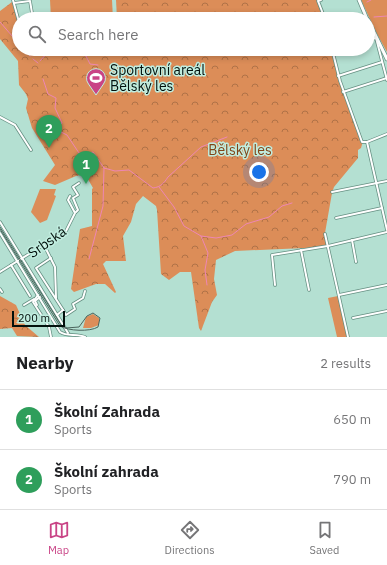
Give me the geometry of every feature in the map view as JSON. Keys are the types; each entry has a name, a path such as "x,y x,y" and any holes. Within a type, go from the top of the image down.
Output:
{"main road":[{"path":"359,0 364,12"},
{"path":"376,38 386,57"}],"street":[{"path":"319,0 323,12"},
{"path":"16,12 14,2 30,1 32,12"},
{"path":"343,92 387,79 376,38"},
{"path":"333,56 343,92 362,142 368,142 387,134"},
{"path":"381,58 386,57"},
{"path":"338,76 382,62"},
{"path":"0,117 12,122 15,125 31,150"},
{"path":"275,285 271,256 328,246 387,231 368,142"},
{"path":"332,192 387,181"},
{"path":"75,213 78,210 73,198 78,195 73,187 79,183"},
{"name":"Srbská","path":"0,272 66,230 75,213 68,200 70,196"},
{"path":"336,218 382,208"},
{"path":"0,222 39,296 61,333 85,337"},
{"path":"0,233 20,260 68,333"},
{"path":"325,234 348,337"},
{"path":"352,240 356,262"},
{"path":"44,245 55,267 56,299"},
{"path":"301,250 309,290"},
{"path":"51,258 36,268 66,315 76,309 73,304 83,298 85,291"},
{"path":"11,265 30,296"},
{"path":"339,296 387,285"},
{"path":"24,305 39,296"},
{"path":"38,306 35,301 39,296"},
{"path":"34,299 33,302 49,327 51,336 46,337"},
{"path":"57,315 63,310"},
{"path":"353,318 387,311"}],"green space":[{"path":"50,0 112,0 113,12 51,12"},
{"path":"116,0 318,0 322,12 117,12"},
{"path":"361,0 387,0 387,52 375,30 375,12 367,12"},
{"name":"Bělský les","path":"12,2 15,12 12,12 12,54 0,39 0,11"},
{"name":"Bělský les","path":"14,56 335,56 340,81 363,141 361,148 358,150 358,158 334,187 325,233 327,247 235,251 216,260 214,279 217,295 212,302 201,331 199,328 191,272 180,272 169,280 161,274 157,210 156,206 143,196 136,204 131,222 123,236 126,261 106,261 103,264 116,292 115,293 105,284 96,284 74,292 71,289 80,229 92,226 93,188 85,174 76,176 55,185 43,181 55,165 32,128 26,108 28,99 19,85 18,61"},
{"path":"40,189 56,189 54,195 56,196 47,220 40,223 31,212"},
{"path":"0,296 16,305 25,325 39,337 17,336 12,328 0,329"},
{"path":"338,296 347,337 337,337 328,298"},
{"path":"93,314 99,318 99,325 91,328 83,328 86,317"}],"waterway":[{"path":"367,2 371,0"},
{"path":"375,17 387,16"},
{"path":"0,22 12,36"},
{"path":"40,61 44,56"},
{"path":"86,56 90,64 98,65"},
{"path":"33,59 38,63"},
{"path":"43,79 48,94 56,98 55,108 62,123 57,128 59,131 67,135 79,153 86,154 93,152 104,168 115,171 129,170 153,188 162,184 201,147 227,137"},
{"path":"89,259 103,206 104,168"},
{"path":"159,187 174,207 184,226 201,236 208,253 205,270 207,285"},
{"path":"201,236 216,238 232,235 246,224 269,217 282,206 292,203"}],"tram line":[{"path":"0,227 61,325 66,328 79,327 87,316 93,313 100,318 98,327 90,330 79,330 68,329 60,326 0,229"}],"place":[{"name":"Sportovní areál Bělský les","path":"96,95"},
{"name":"Školní zahrada","path":"49,148"},
{"name":"Školní Zahrada","path":"86,184"}]}
